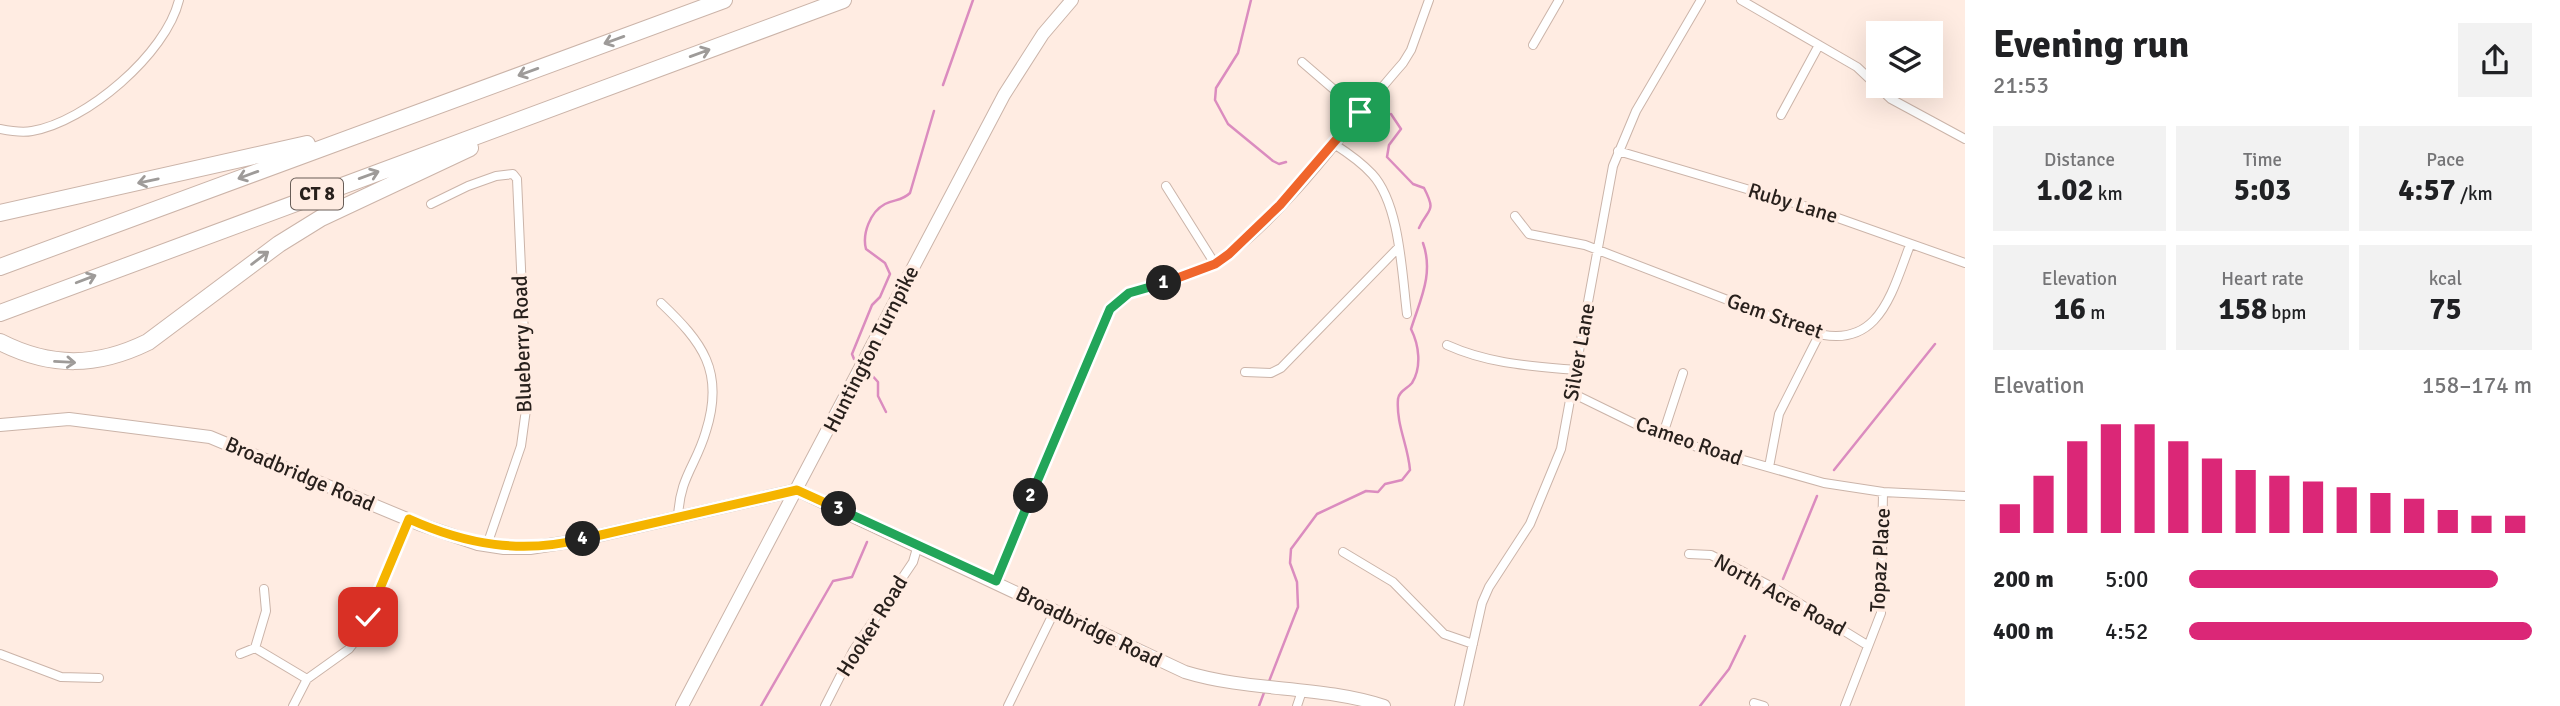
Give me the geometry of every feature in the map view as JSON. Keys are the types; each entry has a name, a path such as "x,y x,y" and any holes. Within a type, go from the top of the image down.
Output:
{"highway":[{"name":"CT 8","path":"0,267 724,0"},
{"name":"CT 8","path":"0,313 843,0"},
{"path":"0,342 23,354 55,362 94,361 127,352 149,342 279,244 321,218 422,169 573,108 636,77"},
{"path":"0,213 320,141 496,83"}],"main road":[{"name":"Huntington Turnpike","path":"682,706 1003,95 1027,57 1072,0"},
{"name":"Broadbridge Road","path":"0,425 80,419 210,437 409,519 487,545 516,548 549,546 797,490 996,581 1185,673 1366,700 1384,706"}],"street":[{"path":"0,129 31,131 50,126 93,103 145,58 169,23 179,0"},
{"path":"996,581 1110,309 1129,293 1215,264 1239,246 1280,205 1407,57 1429,0"},
{"path":"1532,45 1559,0"},
{"name":"Silver Lane","path":"1459,706 1489,587 1544,497 1561,449 1603,205 1618,150 1636,111 1701,0"},
{"path":"1741,0 1863,71 1882,93 1965,139"},
{"path":"1781,115 1819,45"},
{"path":"1302,62 1360,112"},
{"path":"1334,144 1375,176 1392,214 1407,314"},
{"name":"Ruby Lane","path":"1618,150 1804,206 1965,263"},
{"name":"Blueberry Road","path":"431,204 495,176 513,174 517,179 527,402 521,446 487,545"},
{"path":"1166,187 1215,264"},
{"name":"Gem Street","path":"1515,216 1529,233 1585,245 1819,335 1840,335 1857,331 1880,315 1888,305 1910,245"},
{"path":"1245,372 1270,373 1281,368 1398,248"},
{"path":"661,303 701,345 710,380 706,431 687,471 678,517"},
{"path":"1769,467 1779,414 1819,335"},
{"path":"1447,345 1485,360 1511,365 1576,370"},
{"path":"1662,437 1684,373"},
{"name":"Cameo Road","path":"1572,393 1662,437 1824,483 1884,492 1965,496"},
{"name":"Topaz Place","path":"1844,706 1882,602 1884,492"},
{"path":"293,706 307,679 349,649 359,635 409,519"},
{"name":"Hooker Road","path":"825,706 853,650 913,562 918,545"},
{"path":"1343,552 1394,582 1444,634 1473,644"},
{"name":"North Acre Road","path":"1689,554 1711,555 1776,589 1867,645"},
{"path":"255,648 265,611 264,589"},
{"path":"1008,706 1055,610"},
{"path":"255,648 307,679"},
{"path":"240,654 255,648"},
{"path":"0,654 61,677 99,678"},
{"path":"1297,706 1302,691"},
{"path":"1754,703 1765,706"}],"waterway":[{"path":"943,85 973,0"},
{"path":"1251,0 1238,53 1216,88 1215,100 1228,124 1273,161 1279,164 1286,162"},
{"path":"854,359 852,354 872,305 880,297 890,274 885,263 866,249 866,230 875,212 889,202 910,193 934,111"},
{"path":"1391,114 1401,129 1389,145 1387,157 1413,184 1424,188 1431,206 1419,228"},
{"path":"1268,684 1298,607 1297,582 1290,563 1291,549 1317,514 1366,491 1378,492 1385,484 1402,480 1410,470 1399,418 1398,399 1412,383 1417,370 1416,342 1411,329 1426,276 1423,243"},
{"path":"1834,470 1935,344"},
{"path":"869,372 878,382 878,396 886,412"},
{"path":"1783,579 1817,496"},
{"path":"761,706 833,581 852,577 867,542"},
{"path":"1700,706 1729,669 1745,636"},
{"path":"1259,706 1265,690"}],"route":[{"path":"368,617 409,519 478,544 530,548 575,541 797,490 996,581 1102,322 1110,309 1129,293 1198,271 1229,254 1280,205 1360,112"}]}
